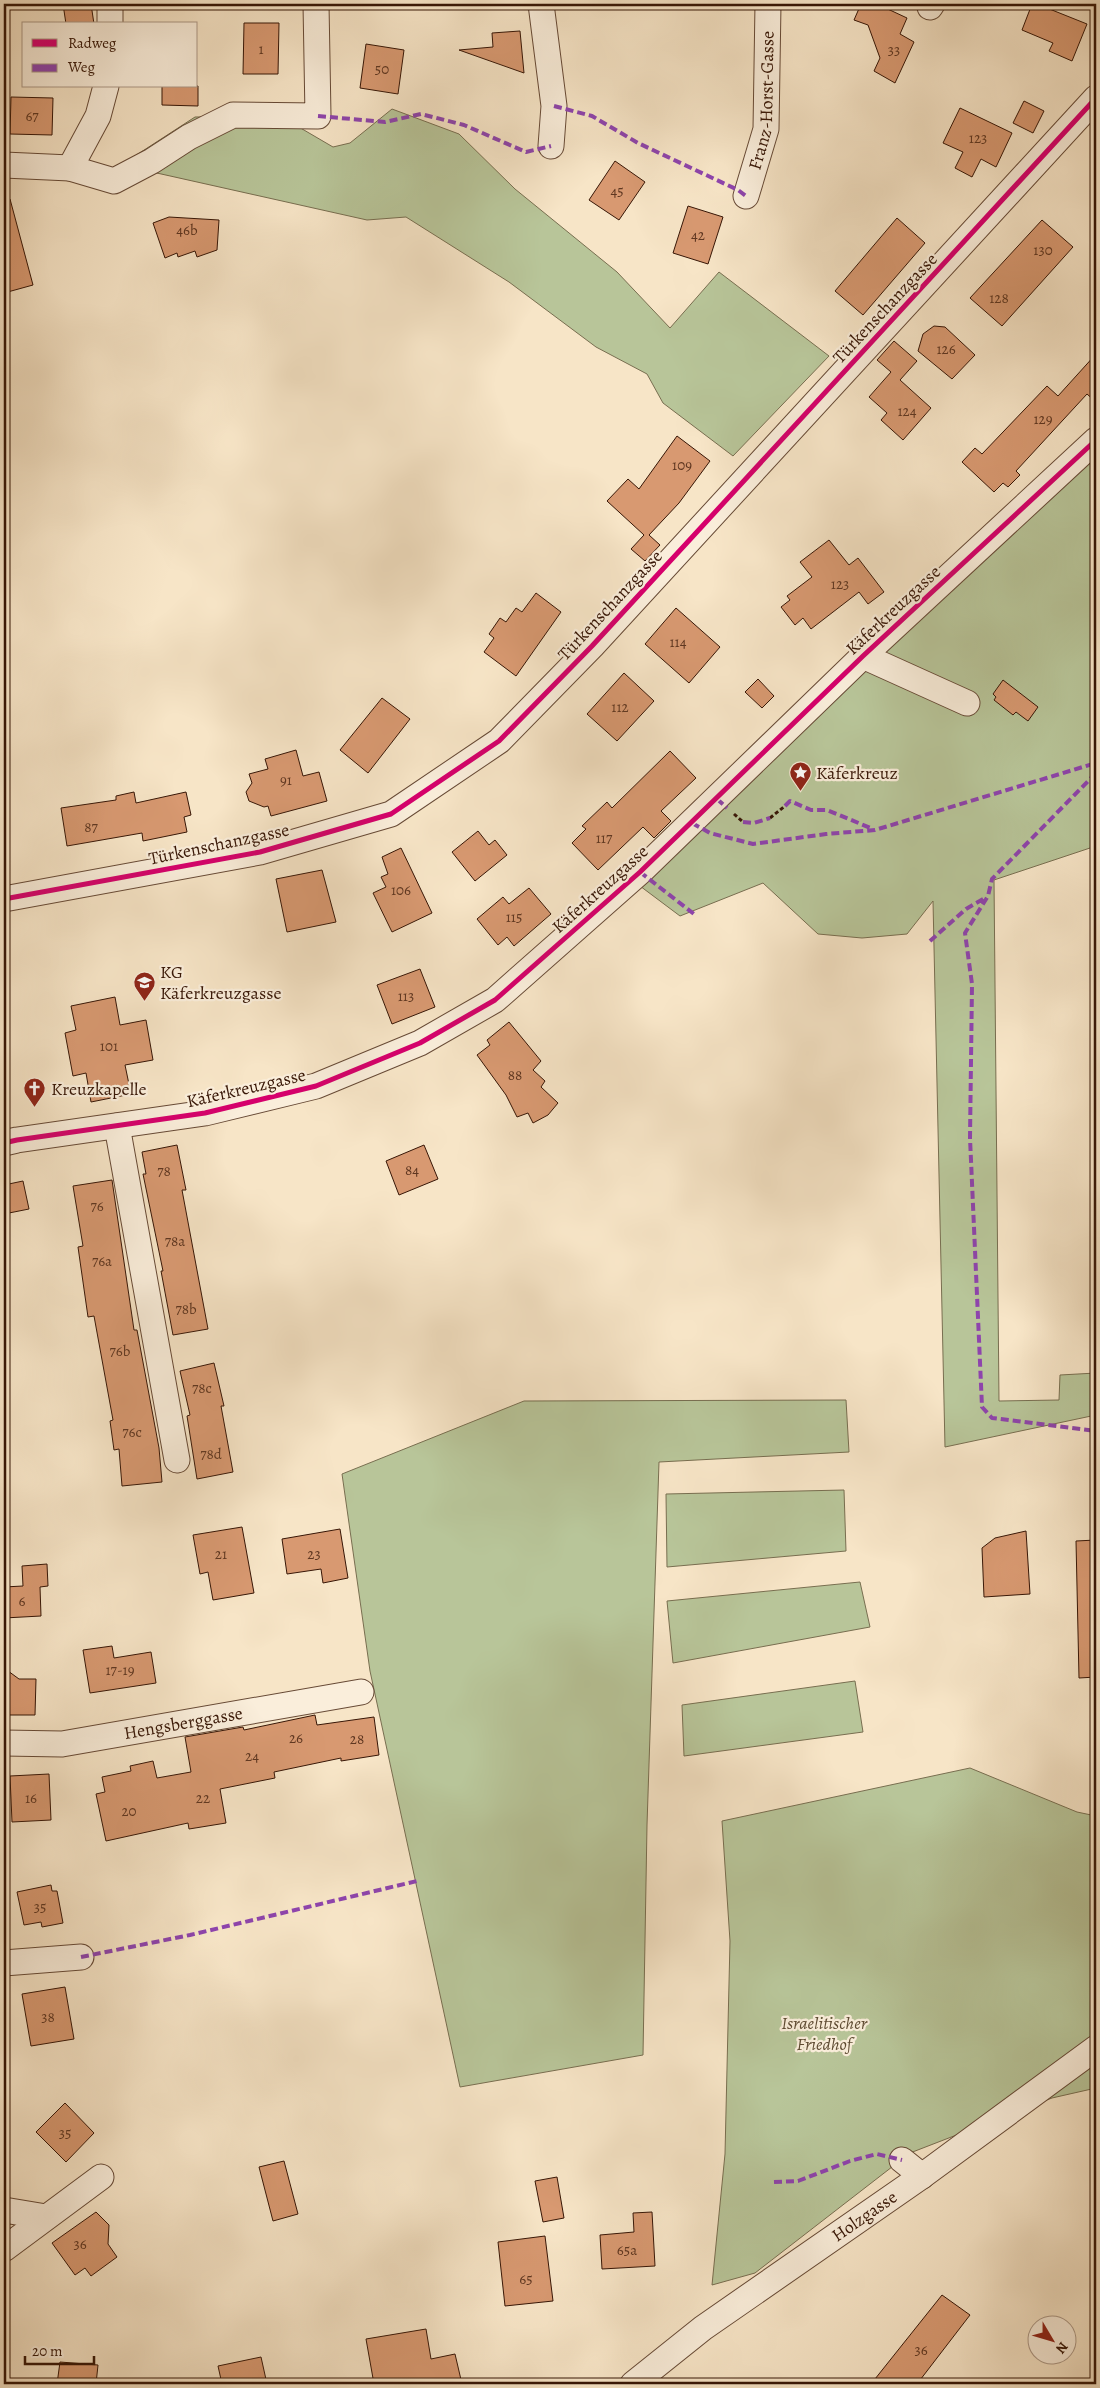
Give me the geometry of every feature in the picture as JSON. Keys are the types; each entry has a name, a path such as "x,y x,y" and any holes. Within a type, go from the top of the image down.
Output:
{"street":[{"path":"110,4 110,22"},
{"path":"4,165 70,168 114,181 152,161 190,137 233,115 318,116 316,4"},
{"path":"541,4 554,106 551,146"},
{"name":"Franz-Horst-Gasse","path":"746,196 766,128 768,4"},
{"path":"70,168 98,116 105,88"},
{"name":"Türkenschanzgasse","path":"4,899 260,852 391,814 499,741 592,646 1096,98"},
{"name":"Käferkreuzgasse","path":"4,1143 204,1113 316,1086 420,1044 495,1000 640,872 863,656 1096,440"},
{"path":"863,656 966,703"},
{"path":"117,1126 177,1460"},
{"name":"Hengsberggasse","path":"4,1743 62,1744 361,1692"},
{"path":"4,1963 81,1957"},
{"name":"Holzgasse","path":"633,2384 703,2328 922,2176 1096,2048"},
{"path":"902,2160 922,2176"},
{"path":"4,2249 101,2177"},
{"path":"4,2210 46,2217"}],"path":[{"path":"1084,4 1096,8"},
{"path":"770,818 785,806"}],"green space":[{"path":"392,109 459,134 515,189 617,272 670,328 719,272 829,356 733,456 663,403 647,374 596,347 509,282 406,217 367,220 121,165 195,117 280,116 333,147 350,143"},
{"path":"1096,453 1096,846 994,880 999,1401 1059,1400 1060,1375 1096,1373 1096,1415 945,1447 933,901 907,934 862,938 818,934 763,883 680,916 640,886 900,635"},
{"path":"846,1400 849,1452 659,1462 647,1825 643,2055 460,2087 370,1671 342,1474 524,1401"},
{"path":"844,1490 846,1551 667,1567 666,1494"},
{"path":"860,1582 870,1627 673,1663 667,1601"},
{"path":"855,1681 863,1732 684,1756 682,1705"},
{"name":"Israelitischer Friedhof","path":"970,1768 1077,1812 1096,1816 1096,2088 1052,2098 910,2153 755,2273 712,2285 725,2154 730,1941 722,1821"}],"building":[{"path":"63,4 91,4 94,22 66,22"},
{"path":"861,4 877,4 907,18 900,34 914,42 895,83 874,71 880,58 868,25 854,20"},
{"path":"1032,4 1037,4 1087,24 1072,61 1049,51 1053,43 1022,30"},
{"path":"244,23 279,23 278,74 243,74"},
{"path":"520,31 524,73 459,50 493,47 492,33"},
{"path":"366,44 404,50 398,94 360,88"},
{"path":"162,88 198,88 198,106 162,105"},
{"path":"11,97 53,98 52,135 10,134"},
{"path":"1024,101 1044,111 1033,133 1013,123"},
{"path":"960,108 1012,133 996,167 981,159 972,177 955,168 963,152 943,143"},
{"path":"615,161 645,182 619,220 589,200"},
{"path":"10,199 33,285 4,293 4,200"},
{"path":"688,206 723,217 708,264 673,253"},
{"path":"169,217 219,220 217,250 197,257 195,251 178,257 177,253 165,258 153,223"},
{"path":"897,218 925,243 863,315 835,291"},
{"path":"1042,220 1073,247 1002,326 970,298"},
{"path":"934,326 945,327 975,355 952,379 918,351 923,334"},
{"path":"894,341 917,361 900,380 931,408 903,440 881,420 887,413 869,397 891,372 877,360"},
{"path":"1096,354 1096,402 1087,394 1016,471 1020,475 1008,487 1003,483 994,492 962,462 975,448 982,454 1047,386 1058,396"},
{"path":"677,436 710,461 679,503 649,535 660,545 645,561 631,549 644,535 607,501 628,479 639,489"},
{"path":"829,540 849,565 858,558 884,592 868,604 859,592 811,629 803,618 795,625 781,607 790,600 787,596 812,577 800,562"},
{"path":"536,593 561,612 516,676 484,652 494,638 489,634 500,618 506,622 516,608 522,612"},
{"path":"676,608 720,647 689,683 645,644"},
{"path":"624,673 654,701 617,741 587,714"},
{"path":"758,679 774,696 762,708 745,692"},
{"path":"1003,680 1038,707 1028,721 1016,712 1013,715 994,700 996,697 993,694"},
{"path":"382,698 410,719 368,773 340,750"},
{"path":"296,750 303,776 319,772 327,801 271,816 268,806 264,807 249,801 246,792 252,783 249,774 268,769 265,759"},
{"path":"670,751 696,778 661,811 671,821 654,838 643,827 598,870 572,843 586,829 582,826 607,802 612,808"},
{"path":"134,792 136,803 186,792 191,815 184,817 187,832 143,841 142,833 67,846 61,808 116,800 116,796"},
{"path":"478,831 489,845 495,840 507,855 475,881 452,852"},
{"path":"401,848 432,913 392,932 373,893 386,887 381,877 388,874 382,857"},
{"path":"322,870 336,922 287,932 276,879"},
{"path":"529,888 551,914 514,946 507,937 498,945 477,919 503,897 509,904"},
{"path":"420,969 435,1007 392,1024 377,985"},
{"path":"115,997 120,1025 146,1020 153,1060 125,1065 131,1094 91,1102 86,1073 73,1076 65,1033 76,1030 71,1006"},
{"path":"509,1022 541,1061 533,1070 545,1081 541,1087 558,1103 548,1115 533,1123 528,1113 517,1117 506,1095 477,1055 490,1045 487,1040"},
{"path":"177,1145 186,1190 182,1190 208,1329 173,1335 161,1271 163,1271 143,1174 146,1174 142,1152"},
{"path":"424,1145 438,1179 399,1195 386,1161"},
{"path":"112,1180 134,1330 137,1330 159,1448 162,1482 122,1486 119,1449 114,1450 110,1421 113,1420 94,1316 88,1317 78,1247 83,1246 73,1186"},
{"path":"23,1181 29,1209 4,1214 4,1185"},
{"path":"214,1363 224,1406 221,1406 233,1472 197,1479 187,1416 190,1415 180,1371"},
{"path":"242,1527 254,1593 213,1600 208,1572 200,1574 193,1535"},
{"path":"340,1529 348,1578 323,1583 321,1569 287,1574 282,1539"},
{"path":"1026,1531 1030,1594 984,1597 982,1548 995,1538"},
{"path":"1096,1540 1096,1677 1079,1678 1076,1541"},
{"path":"47,1564 48,1586 40,1587 41,1616 4,1618 4,1587 23,1586 22,1566"},
{"path":"112,1646 114,1658 151,1652 156,1683 90,1693 83,1650"},
{"path":"4,1668 19,1679 36,1679 35,1715 4,1715"},
{"path":"315,1715 317,1725 374,1717 379,1755 341,1761 341,1758 274,1772 275,1778 220,1789 226,1823 189,1829 188,1823 106,1841 96,1794 105,1792 102,1777 131,1771 130,1766 153,1761 157,1778 191,1772 185,1737 243,1727 244,1730"},
{"path":"49,1774 51,1820 12,1822 10,1776"},
{"path":"51,1885 52,1891 57,1891 63,1923 42,1927 41,1922 24,1925 17,1892"},
{"path":"65,1987 74,2039 31,2046 22,1994"},
{"path":"65,2103 94,2133 66,2162 36,2132"},
{"path":"284,2161 298,2214 273,2221 259,2167"},
{"path":"557,2177 564,2218 543,2222 535,2181"},
{"path":"96,2212 109,2225 108,2244 117,2257 91,2276 85,2268 75,2275 52,2243"},
{"path":"652,2212 655,2266 602,2269 600,2235 634,2232 633,2213"},
{"path":"545,2236 553,2301 505,2306 498,2242"},
{"path":"942,2295 970,2315 917,2384 871,2384"},
{"path":"426,2329 431,2359 455,2354 462,2384 374,2384 366,2339"},
{"path":"261,2357 267,2384 222,2384 218,2366"},
{"path":"60,2362 98,2365 96,2384 57,2384"}],"marked path":[{"path":"554,106 592,116 638,143 738,190 746,196"},
{"path":"318,116 385,122 421,114 464,125 526,152 551,146"},
{"path":"692,823 710,833 753,844 826,834 875,830 1096,763"},
{"path":"1096,773 992,879 988,896 965,933 972,984 970,1138 982,1407 992,1418 1096,1431"},
{"path":"717,799 727,808"},
{"path":"785,806 790,801 811,810 827,810 873,829"},
{"path":"743,822 754,823 770,818"},
{"path":"640,872 694,914"},
{"path":"930,941 966,909 985,898"},
{"path":"81,1957 190,1935 417,1881"},
{"path":"774,2182 798,2181 850,2161 877,2154 902,2160"}],"cycle path":[{"path":"4,899 260,852 391,814 499,741 592,646 1096,98"},
{"path":"4,1143 205,1113 316,1086 420,1043 495,1000 640,872 863,656 1096,440"}],"place":[{"name":"Käferkreuz","path":"800,792"},
{"name":"KG Käferkreuzgasse","path":"144,1001"},
{"name":"Kreuzkapelle","path":"35,1108"}]}
